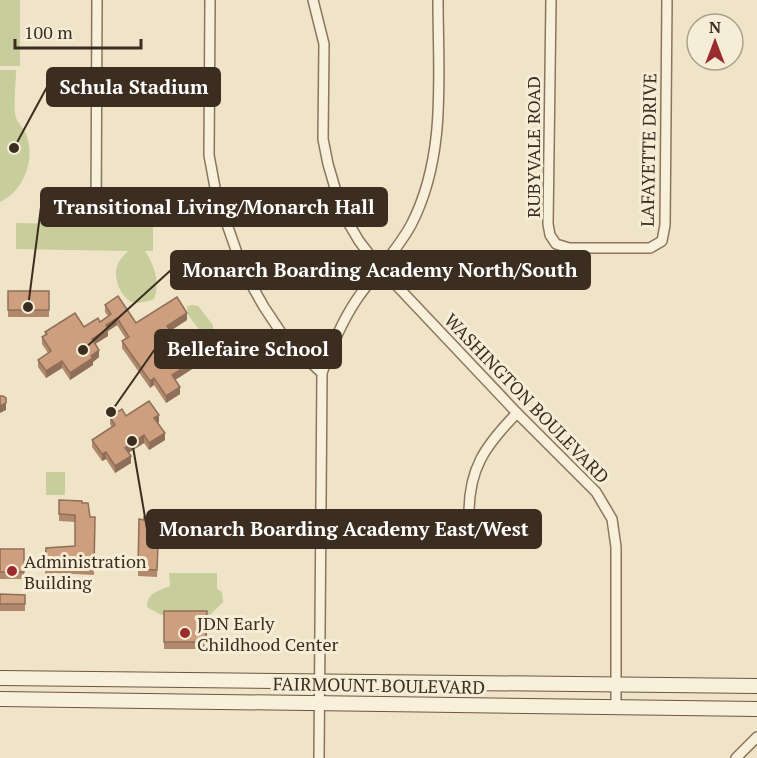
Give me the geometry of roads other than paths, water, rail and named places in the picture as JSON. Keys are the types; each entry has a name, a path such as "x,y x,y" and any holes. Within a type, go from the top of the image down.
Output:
{"main road":[{"name":"FAIRMOUNT BOULEVARD","path":"0,678 757,686"},
{"path":"105,700 106,679"},
{"name":"FAIRMOUNT BOULEVARD","path":"0,699 757,709"}],"street":[{"path":"97,0 96,220 200,220 222,214"},
{"path":"210,0 209,155 222,214 243,270 264,307 286,340 322,373"},
{"name":"WASHINGTON BOULEVARD","path":"313,0 324,44 323,139 342,212 359,241 380,268 517,413 596,492 612,519 616,547 616,706"},
{"path":"319,758 322,373 336,333 357,298 411,226 426,192 434,162 437,130 438,0"},
{"name":"RUBYVALE ROAD","path":"551,0 548,224 550,235 556,244 568,248 604,248"},
{"name":"LAFAYETTE DRIVE","path":"604,248 650,248 662,241 665,225 667,0"},
{"path":"469,517 471,482 479,462 494,437 517,413"},
{"path":"736,758 757,737"}],"place":[{"name":"Schula Stadium","path":"14,148"},
{"name":"Transitional Living/Monarch Hall","path":"28,307"},
{"name":"Monarch Boarding Academy North/South","path":"83,350"},
{"name":"Bellefaire School","path":"111,412"},
{"name":"Monarch Boarding Academy East/West","path":"132,441"},
{"name":"Administration Building","path":"12,571"},
{"name":"JDN Early Childhood Center","path":"185,633"}]}
